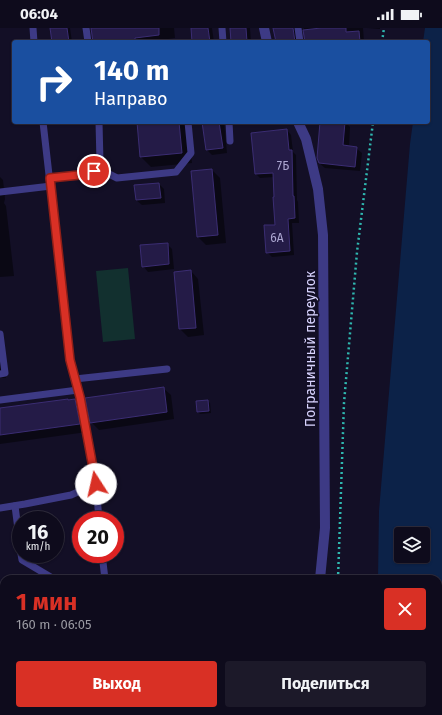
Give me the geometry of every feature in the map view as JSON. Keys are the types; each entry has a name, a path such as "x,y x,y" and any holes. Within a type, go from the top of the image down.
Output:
{"street":[{"path":"264,28 267,40"},
{"name":"Пограничный переулок","path":"299,124 306,140 318,189 323,235 325,528 320,575"}],"lane":[{"path":"33,28 34,40"},
{"path":"86,28 88,40"},
{"path":"222,28 223,40"},
{"path":"298,28 300,40"},
{"path":"43,124 70,360 76,379 96,484 98,511"},
{"path":"50,178 89,174 97,168 100,162 100,124"},
{"path":"97,168 118,178 176,172 191,153 188,124"},
{"path":"229,124 230,141"},
{"path":"0,192 50,186"},
{"path":"0,334 5,373 0,374"},
{"path":"76,379 167,369"},
{"path":"0,400 78,390"},
{"path":"0,508 71,495 96,484"},
{"path":"15,506 16,511"},
{"path":"27,563 47,575"},
{"path":"103,563 105,575"}],"path":[{"path":"382,40 384,28"},
{"path":"338,575 344,403 357,252 373,124"}],"green space":[{"path":"128,268 135,339 103,342 96,271"}],"water":[{"path":"425,28 442,28 442,575 378,575 379,511 410,144 413,124 430,124 430,40 423,40"}],"building":[{"path":"50,28 67,28 69,40 52,40"},
{"path":"91,28 159,28 159,35 135,38 135,40 93,40"},
{"path":"191,28 208,28 210,40 192,40"},
{"path":"230,28 246,28 247,40 231,40"},
{"path":"273,28 293,28 295,40 276,40"},
{"path":"346,28 346,32 359,31 360,40 305,40 303,30"},
{"path":"137,124 179,124 182,153 140,157"},
{"path":"202,124 219,124 223,148 206,150"},
{"path":"320,124 345,124 343,145 357,147 355,167 319,163 317,158"},
{"path":"287,129 289,150 292,150 295,218 288,219 290,251 266,253 264,225 275,225 273,173 255,174 251,133"},
{"path":"212,169 218,235 197,237 191,171"},
{"path":"159,183 161,198 136,200 134,185"},
{"path":"168,243 169,264 142,267 140,245"},
{"path":"191,270 196,328 179,329 174,272"},
{"path":"164,387 167,412 90,423 85,398"},
{"path":"75,399 80,424 0,435 0,408"},
{"path":"208,400 209,411 197,412 196,401"}],"route":[{"path":"94,171 89,174 50,178 70,360 80,397 96,484"}]}
